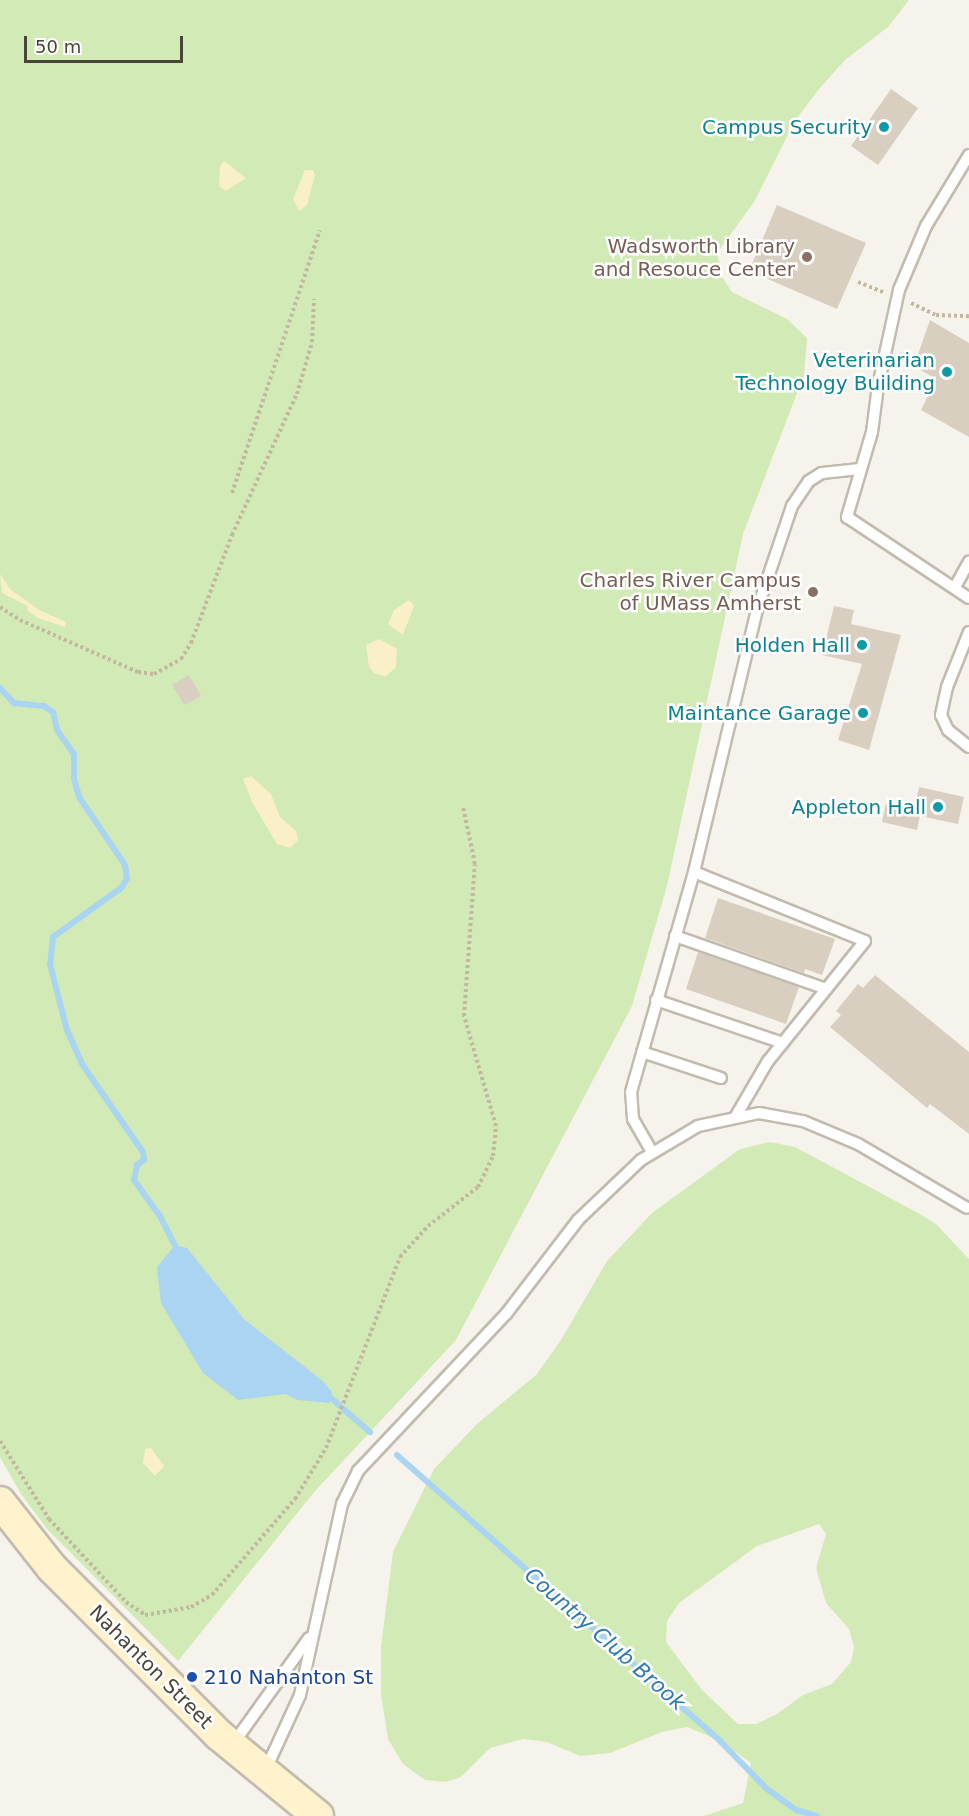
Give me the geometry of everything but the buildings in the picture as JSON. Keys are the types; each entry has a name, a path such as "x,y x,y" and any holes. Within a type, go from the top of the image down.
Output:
{"main road":[{"name":"Nahanton Street","path":"0,1502 52,1568 231,1746 264,1775 318,1816"}],"lane":[{"path":"969,154 926,226 899,290 878,386 872,432 847,517 969,598"},
{"path":"652,1152 631,1109 642,1052 694,872 757,610 792,506 810,480 822,473 860,469"},
{"path":"955,587 969,562"},
{"path":"969,632 947,687 941,715 948,730 969,747"},
{"path":"694,872 865,941 783,1043 736,1116"},
{"path":"675,936 826,989"},
{"path":"656,1000 783,1043"},
{"path":"642,1052 721,1078"},
{"path":"264,1775 300,1695 342,1504 358,1471 506,1314 578,1220 652,1152 698,1126 736,1116 759,1113 802,1121 858,1144 967,1208"},
{"path":"231,1746 291,1667 315,1623"}],"path":[{"path":"232,493 320,230"},
{"path":"0,607 20,620 138,672 154,674 181,659 192,643 232,535 297,394 312,342 314,299"},
{"path":"0,1441 49,1519 138,1612 156,1616 206,1600 267,1535 326,1448 337,1414 400,1257 428,1226 478,1187 492,1156 496,1126 464,1016 475,864 463,807"}],"green space":[{"path":"0,0 909,0 888,27 845,60 819,89 795,121 754,202 717,253 722,277 732,292 787,319 807,338 804,375 743,534 667,886 632,1006 456,1340 315,1491 178,1661 47,1529 21,1494 0,1457"},
{"path":"770,1142 795,1147 936,1224 969,1259 969,1816 704,1816 743,1803 751,1763 720,1741 687,1727 662,1732 610,1753 580,1756 547,1742 523,1739 490,1748 461,1777 446,1782 425,1780 403,1764 388,1739 381,1694 381,1647 393,1552 425,1487 434,1469 478,1423 536,1375 561,1340 607,1261 652,1213 740,1149","holes":["819,1524 826,1534 816,1568 826,1603 849,1629 854,1647 851,1662 832,1684 803,1695 777,1714 756,1724 738,1724 702,1690 666,1642 667,1621 679,1603 757,1546"]}],"sand":[{"path":"224,161 246,178 226,191 219,186 220,166"},
{"path":"305,170 313,170 315,175 307,205 299,211 293,199"},
{"path":"0,574 10,589 39,610 66,622 65,627 38,618 27,610 28,606 2,593"},
{"path":"409,600 414,606 403,635 388,624 394,610"},
{"path":"379,639 397,649 396,667 386,676 375,674 369,667 366,645"},
{"path":"251,776 271,794 280,817 296,831 298,840 290,848 277,844 252,802 243,779"},
{"path":"151,1448 164,1466 155,1476 143,1463 145,1449"}],"water":[{"path":"175,1245 187,1248 244,1319 324,1382 332,1392 330,1403 298,1400 285,1394 238,1400 203,1373 161,1303 157,1267"}],"waterway":[{"name":"Country Club Brook","path":"0,688 14,703 44,706 53,712 57,730 74,754 74,779 79,797 125,865 127,879 121,888 53,937 50,964 67,1030 82,1064 143,1152 144,1160 137,1165 134,1180 160,1216 175,1245"},
{"name":"Country Club Brook","path":"331,1398 370,1432"},
{"name":"Country Club Brook","path":"397,1455 720,1741 767,1789 796,1810 817,1816"}],"place":[{"name":"Campus Security","path":"884,127"},
{"name":"Wadsworth Library and Resouce Center","path":"807,257"},
{"name":"Veterinarian Technology Building","path":"947,372"},
{"name":"Charles River Campus of UMass Amherst","path":"813,592"},
{"name":"Holden Hall","path":"862,645"},
{"name":"Maintance Garage","path":"863,713"},
{"name":"Appleton Hall","path":"938,807"},
{"name":"210 Nahanton St","path":"192,1677"}]}
